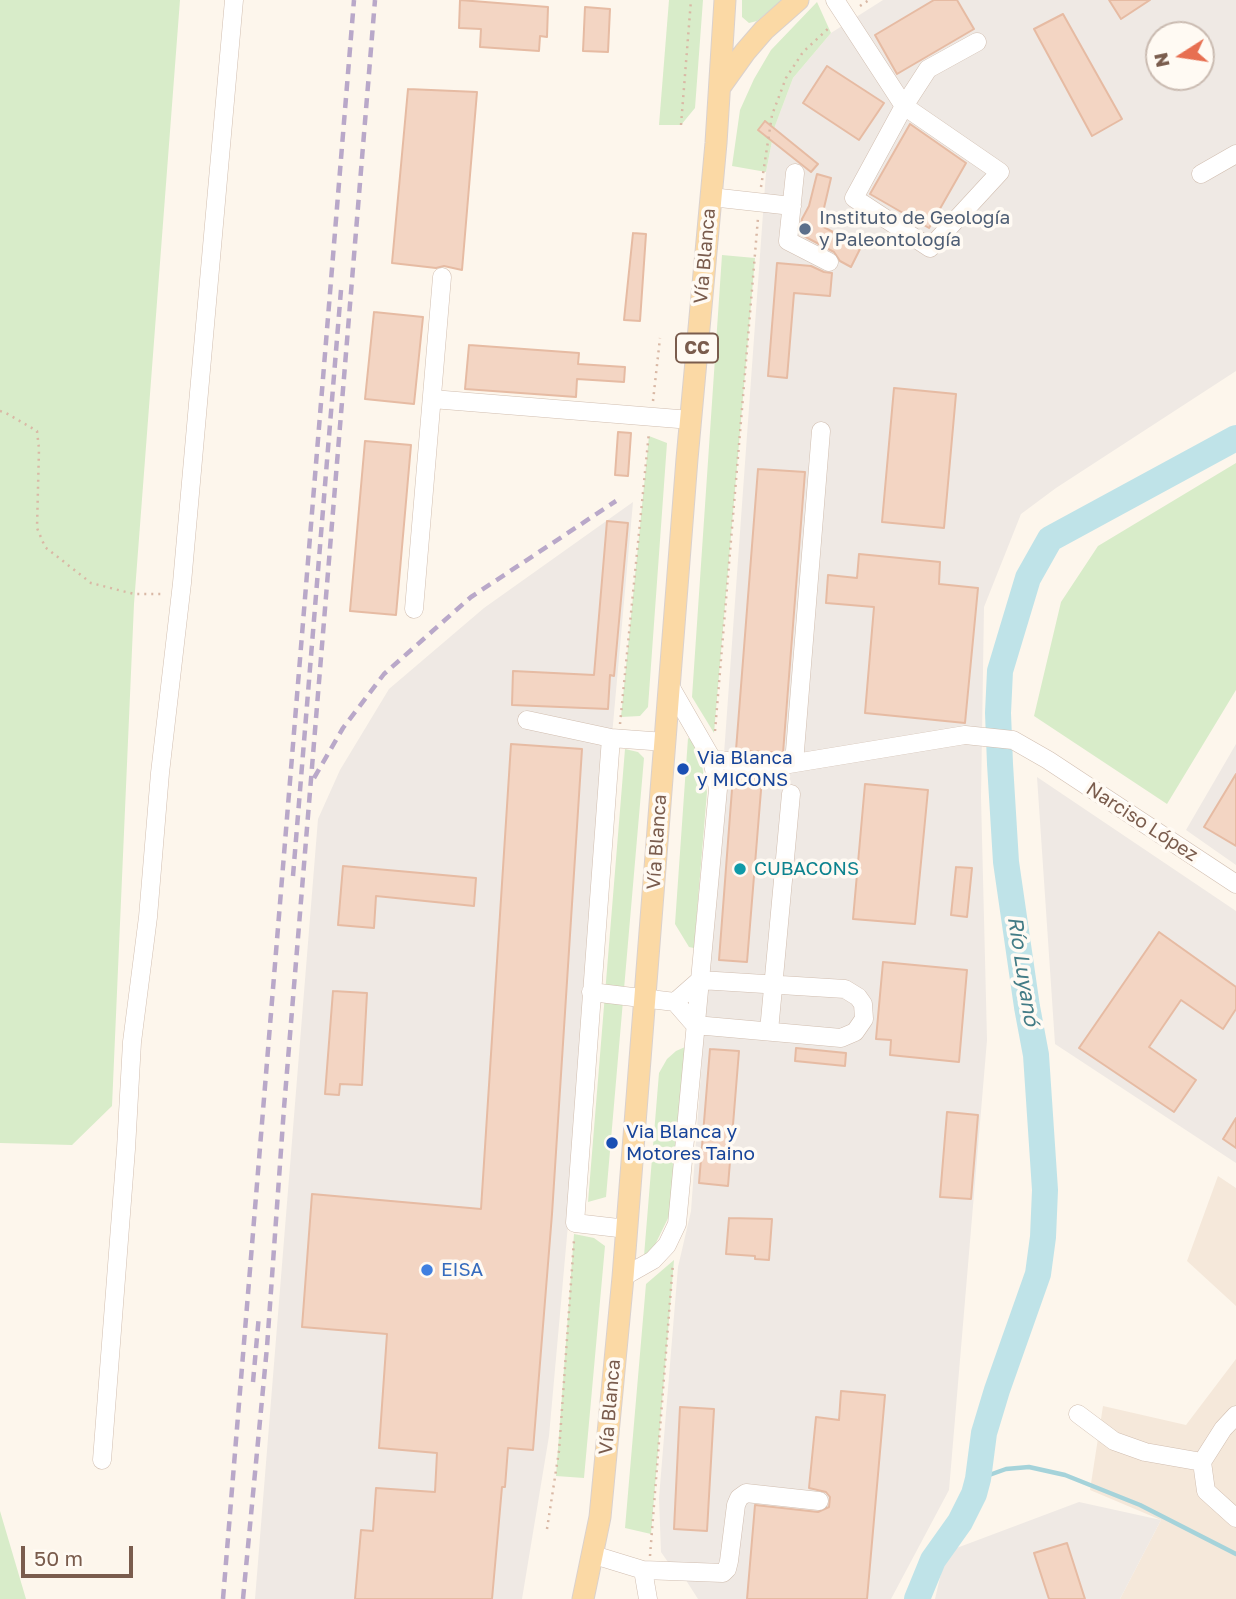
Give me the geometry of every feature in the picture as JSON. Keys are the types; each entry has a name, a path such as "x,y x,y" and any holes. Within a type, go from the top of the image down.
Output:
{"main road":[{"name":"Vía Blanca","path":"583,1599 600,1517 622,1278 725,0"},
{"path":"720,87 764,30 798,0"}],"street":[{"path":"102,1460 132,1042 148,917 160,773 181,594 234,0"},
{"path":"840,7 904,106 1000,172 930,248 855,198 904,106 928,69 977,42"},
{"path":"1201,174 1236,154"},
{"path":"795,173 788,242 829,262"},
{"path":"711,197 792,205"},
{"path":"414,609 442,277"},
{"path":"432,399 691,420"},
{"path":"794,763 821,431"},
{"path":"622,1278 653,1260 667,1245 677,1224 718,789 712,759 670,686"},
{"path":"527,720 615,738 665,742"},
{"name":"Narciso López","path":"712,759 771,767 965,735 1013,740 1048,760 1236,884"},
{"path":"615,738 591,992 575,1223 626,1229"},
{"path":"769,1031 790,794"},
{"path":"591,992 675,1002 695,1025 841,1038 855,1032 864,1019 863,1004 858,997 845,989 700,980 675,1002"},
{"path":"1078,1415 1114,1441 1145,1452 1202,1462"},
{"path":"1236,1415 1223,1429 1202,1462 1206,1491 1236,1518"},
{"path":"593,1555 648,1570 723,1573 729,1561 739,1498 746,1493 819,1501"},
{"path":"648,1570 648,1599"}],"path":[{"path":"681,125 691,0"},
{"path":"712,759 759,202 772,115 786,78 803,52 840,7 869,0"},
{"path":"615,738 660,338"},
{"path":"0,411 37,430 40,449 37,528 45,547 91,583 134,594 181,594"},
{"path":"547,1529 559,1451 575,1223"},
{"path":"648,1570 674,1260"}],"shaded area":[{"path":"883,0 1236,0 1236,371 1056,488 1021,514 984,607 981,797 987,1040 949,1490 891,1599 698,1599 682,1574 670,1565 661,1552 659,1498 678,1267 691,1211 766,172 775,126 793,78 831,33"},
{"path":"633,502 549,1436 522,1599 255,1599 318,819 340,770 389,689 484,608"},
{"path":"1236,744 1236,865 1186,830"},
{"path":"1037,777 1236,911 1236,1163 1055,1044"},
{"path":"1218,1176 1236,1188 1236,1306 1187,1261"},
{"path":"1236,1359 1236,1599 1120,1599 1161,1520 1090,1490 1103,1406 1186,1425"},
{"path":"1079,1502 1161,1520 1120,1599 935,1599 946,1552"}],"green space":[{"path":"0,0 180,0 134,604 112,1106 72,1145 0,1143"},
{"path":"669,0 703,0 695,108 681,125 659,125"},
{"path":"742,0 782,0 757,21 749,23 742,17"},
{"path":"817,2 831,33 793,78 775,126 766,172 732,166 740,110 754,79 771,50"},
{"path":"722,255 755,258 714,733 692,697"},
{"path":"649,436 667,443 648,707 640,716 621,717"},
{"path":"1236,463 1236,690 1167,804 1034,716 1061,602 1098,546"},
{"path":"688,738 693,741 700,755 707,792 694,948 689,947 675,924"},
{"path":"625,749 638,752 644,758 606,1197 588,1202"},
{"path":"685,1047 671,1212 654,1247 644,1256 659,1073 667,1059"},
{"path":"574,1234 594,1238 605,1246 584,1478 556,1476"},
{"path":"674,1260 651,1534 625,1528 646,1284"},
{"path":"0,1511 26,1599 0,1599"}],"building":[{"path":"460,0 548,7 547,37 540,36 539,51 480,47 481,29 459,28"},
{"path":"934,0 957,0 974,29 897,74 875,35"},
{"path":"1109,0 1150,0 1121,19"},
{"path":"585,7 610,9 608,52 583,51"},
{"path":"1063,14 1122,119 1092,136 1034,29"},
{"path":"827,66 884,103 859,140 803,103"},
{"path":"408,89 477,92 462,270 444,266 436,268 392,263"},
{"path":"765,121 818,164 811,172 758,130"},
{"path":"910,124 966,163 929,228 870,194"},
{"path":"817,174 831,178 820,225 861,247 851,267 840,261 834,252 800,234 802,219 809,206"},
{"path":"633,233 646,234 640,321 624,320"},
{"path":"777,263 811,266 832,273 830,296 794,293 787,378 768,376"},
{"path":"374,312 423,317 414,404 365,399"},
{"path":"469,345 579,353 578,364 625,367 624,382 577,379 576,397 465,389"},
{"path":"894,388 956,394 944,528 882,522"},
{"path":"618,432 631,433 628,476 615,475"},
{"path":"365,441 411,445 396,615 350,611"},
{"path":"758,469 805,472 783,753 736,750"},
{"path":"607,521 628,523 614,676 610,675 608,709 512,705 513,671 594,675"},
{"path":"859,554 940,562 939,584 978,588 965,723 865,713 874,607 826,603 828,575 857,578"},
{"path":"511,744 582,749 552,1214 533,1450 508,1448 492,1599 355,1599 361,1530 373,1531 376,1488 435,1492 437,1453 379,1448 387,1334 302,1327 312,1194 481,1209"},
{"path":"1236,774 1236,846 1204,827"},
{"name":"CUBACONS","path":"733,776 762,778 747,962 719,960"},
{"path":"865,784 928,790 915,924 853,919"},
{"path":"343,866 476,878 474,906 376,896 374,928 338,925"},
{"path":"956,867 972,868 967,917 951,915"},
{"path":"1159,932 1236,987 1236,1009 1223,1029 1181,1000 1149,1047 1196,1080 1174,1112 1079,1048"},
{"path":"883,962 967,970 959,1062 890,1055 891,1040 876,1039"},
{"path":"333,991 367,993 362,1085 340,1084 339,1095 325,1094"},
{"path":"796,1048 846,1053 845,1066 795,1061"},
{"path":"710,1049 739,1051 728,1186 699,1183"},
{"path":"947,1112 978,1115 971,1199 940,1197"},
{"path":"1236,1118 1236,1148 1223,1139"},
{"path":"729,1218 772,1219 769,1260 726,1254"},
{"path":"841,1391 885,1395 867,1599 747,1599 755,1505 818,1512 829,1507 830,1497 826,1492 809,1488 816,1417 839,1420"},
{"path":"680,1407 714,1409 707,1531 674,1529"},
{"path":"1067,1543 1085,1599 1049,1599 1034,1553"}],"waterway":[{"name":"Río Luyanó","path":"917,1599 933,1560 960,1522 974,1494 984,1433 1038,1274 1043,1237 1045,1190 1036,1055 1006,862 998,713 1000,671 1028,578 1050,539 1236,438"},
{"path":"978,1479 1006,1469 1029,1467 1065,1475 1140,1505 1236,1554"}],"railway":[{"path":"223,1599 354,0"},
{"path":"243,1599 267,1347 284,1108 375,0"},
{"path":"293,876 341,290"},
{"path":"314,778 343,728 384,674 471,597 616,501"},
{"path":"253,1382 259,1315"}],"place":[{"name":"Instituto de Geología y Paleontología","path":"805,229"},
{"name":"Via Blanca y MICONS","path":"683,769"},
{"name":"CUBACONS","path":"740,869"},
{"name":"Via Blanca y Motores Taino","path":"612,1143"},
{"name":"EISA","path":"427,1270"}]}
